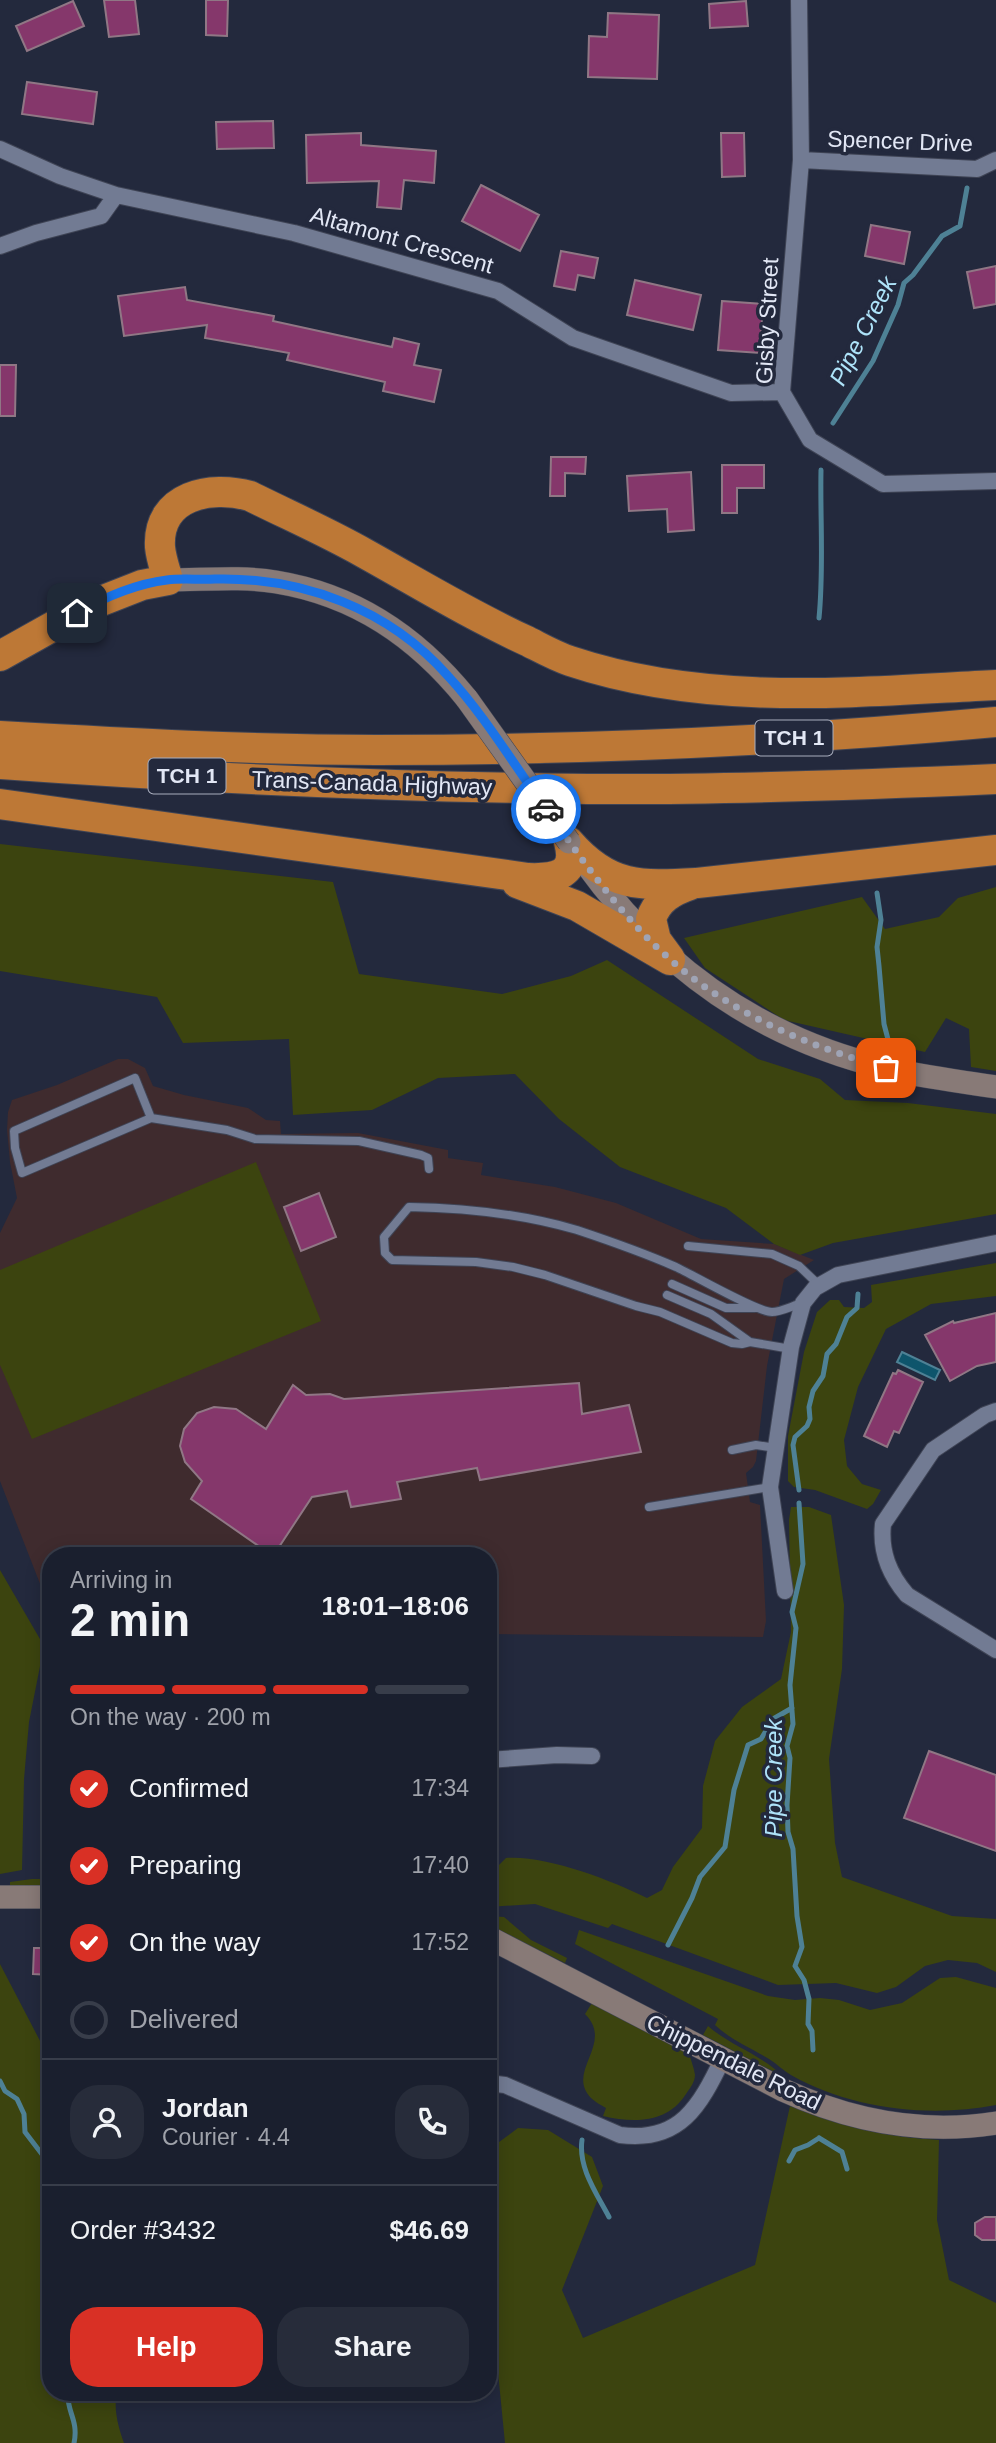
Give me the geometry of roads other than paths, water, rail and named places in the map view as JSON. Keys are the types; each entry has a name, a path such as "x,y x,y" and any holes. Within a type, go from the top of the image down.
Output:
{"highway":[{"path":"0,656 91,605 142,585 169,580 160,547 161,532 166,520 175,508 187,499 216,490 250,496 362,551 486,622 569,660 639,680 694,689 757,693 852,692 996,685"},
{"name":"Trans-Canada Highway","path":"0,736 269,748 496,749 700,743 996,722"},
{"name":"Trans-Canada Highway","path":"0,764 267,780 496,788 733,787 996,779"},
{"path":"0,804 528,878 556,876 568,869 572,862 569,842"},
{"path":"569,842 591,863 620,879 651,886 996,850"},
{"path":"470,869 577,906 670,960"},
{"path":"670,960 656,940 650,919 654,909 667,895 697,883"}],"street":[{"name":"Gisby Street","path":"799,0 801,160 782,392 810,440 883,484 996,481"},
{"name":"Altamont Crescent","path":"0,149 61,176 116,195 294,233 498,291 573,338 731,393 782,392"},
{"name":"Spencer Drive","path":"801,160 977,169 996,160"},
{"path":"0,246 36,233 101,216 116,195"},
{"path":"169,580 274,581 309,589 377,618 431,657 467,699 615,902 670,960 718,996 748,1014 812,1045 886,1068 996,1087"},
{"path":"785,1591 770,1487 791,1349 803,1303 819,1285 854,1270 996,1243"},
{"path":"996,1411 985,1415 933,1450 883,1524 882,1534 888,1567 906,1595 996,1650"},
{"path":"497,1759 557,1755 592,1756"},
{"path":"0,1897 42,1898"},
{"name":"Chippendale Road","path":"497,1942 808,2101 848,2115 912,2127 996,2123"},
{"path":"497,2084 505,2085 620,2135 636,2137 652,2135 684,2120 706,2095 723,2059"}],"lane":[{"path":"151,1118 135,1078 14,1131 18,1164 22,1173 151,1118 227,1130 254,1139 359,1141 428,1158 429,1169"},
{"path":"750,1342 742,1345 732,1343 660,1312 580,1285 523,1270 443,1260 392,1260 385,1252 384,1237 409,1208 440,1208 532,1219 622,1246 677,1268 758,1308 773,1312 803,1303"},
{"path":"688,1246 779,1256 799,1266 819,1285"},
{"path":"673,1284 726,1307 758,1308"},
{"path":"667,1295 711,1314 750,1342 791,1349"},
{"path":"732,1450 756,1445 776,1448"},
{"path":"649,1507 770,1487"}],"water":[{"path":"902,1352 940,1370 935,1380 897,1362"}],"waterway":[{"name":"Pipe Creek","path":"833,423 873,361 898,305 904,283 942,236 960,226 967,188"},
{"name":"Pipe Creek","path":"819,618 822,562 821,470"},
{"name":"Pipe Creek","path":"877,893 881,920 877,947 884,1024 890,1047"},
{"name":"Pipe Creek","path":"799,1490 793,1445 795,1437 807,1426 813,1391 823,1376 827,1354 836,1344 847,1317 857,1308 858,1294"},
{"name":"Pipe Creek","path":"799,1503 803,1564 792,1612 796,1628 790,1685 793,1724 787,1746 790,1758 787,1805 802,1947 795,1966 804,1980 809,1999 808,2024 812,2031 813,2050"},
{"path":"668,1945 700,1877 725,1847 734,1790 748,1745 761,1739 773,1719 792,1708"},
{"path":"0,2081 5,2091 17,2099 24,2114 25,2132 42,2154"},
{"path":"819,2138 842,2152 847,2169"},
{"path":"789,2161 795,2150 819,2138"},
{"path":"582,2140 586,2171 609,2217"},
{"path":"68,2401 75,2428 74,2443"}]}
